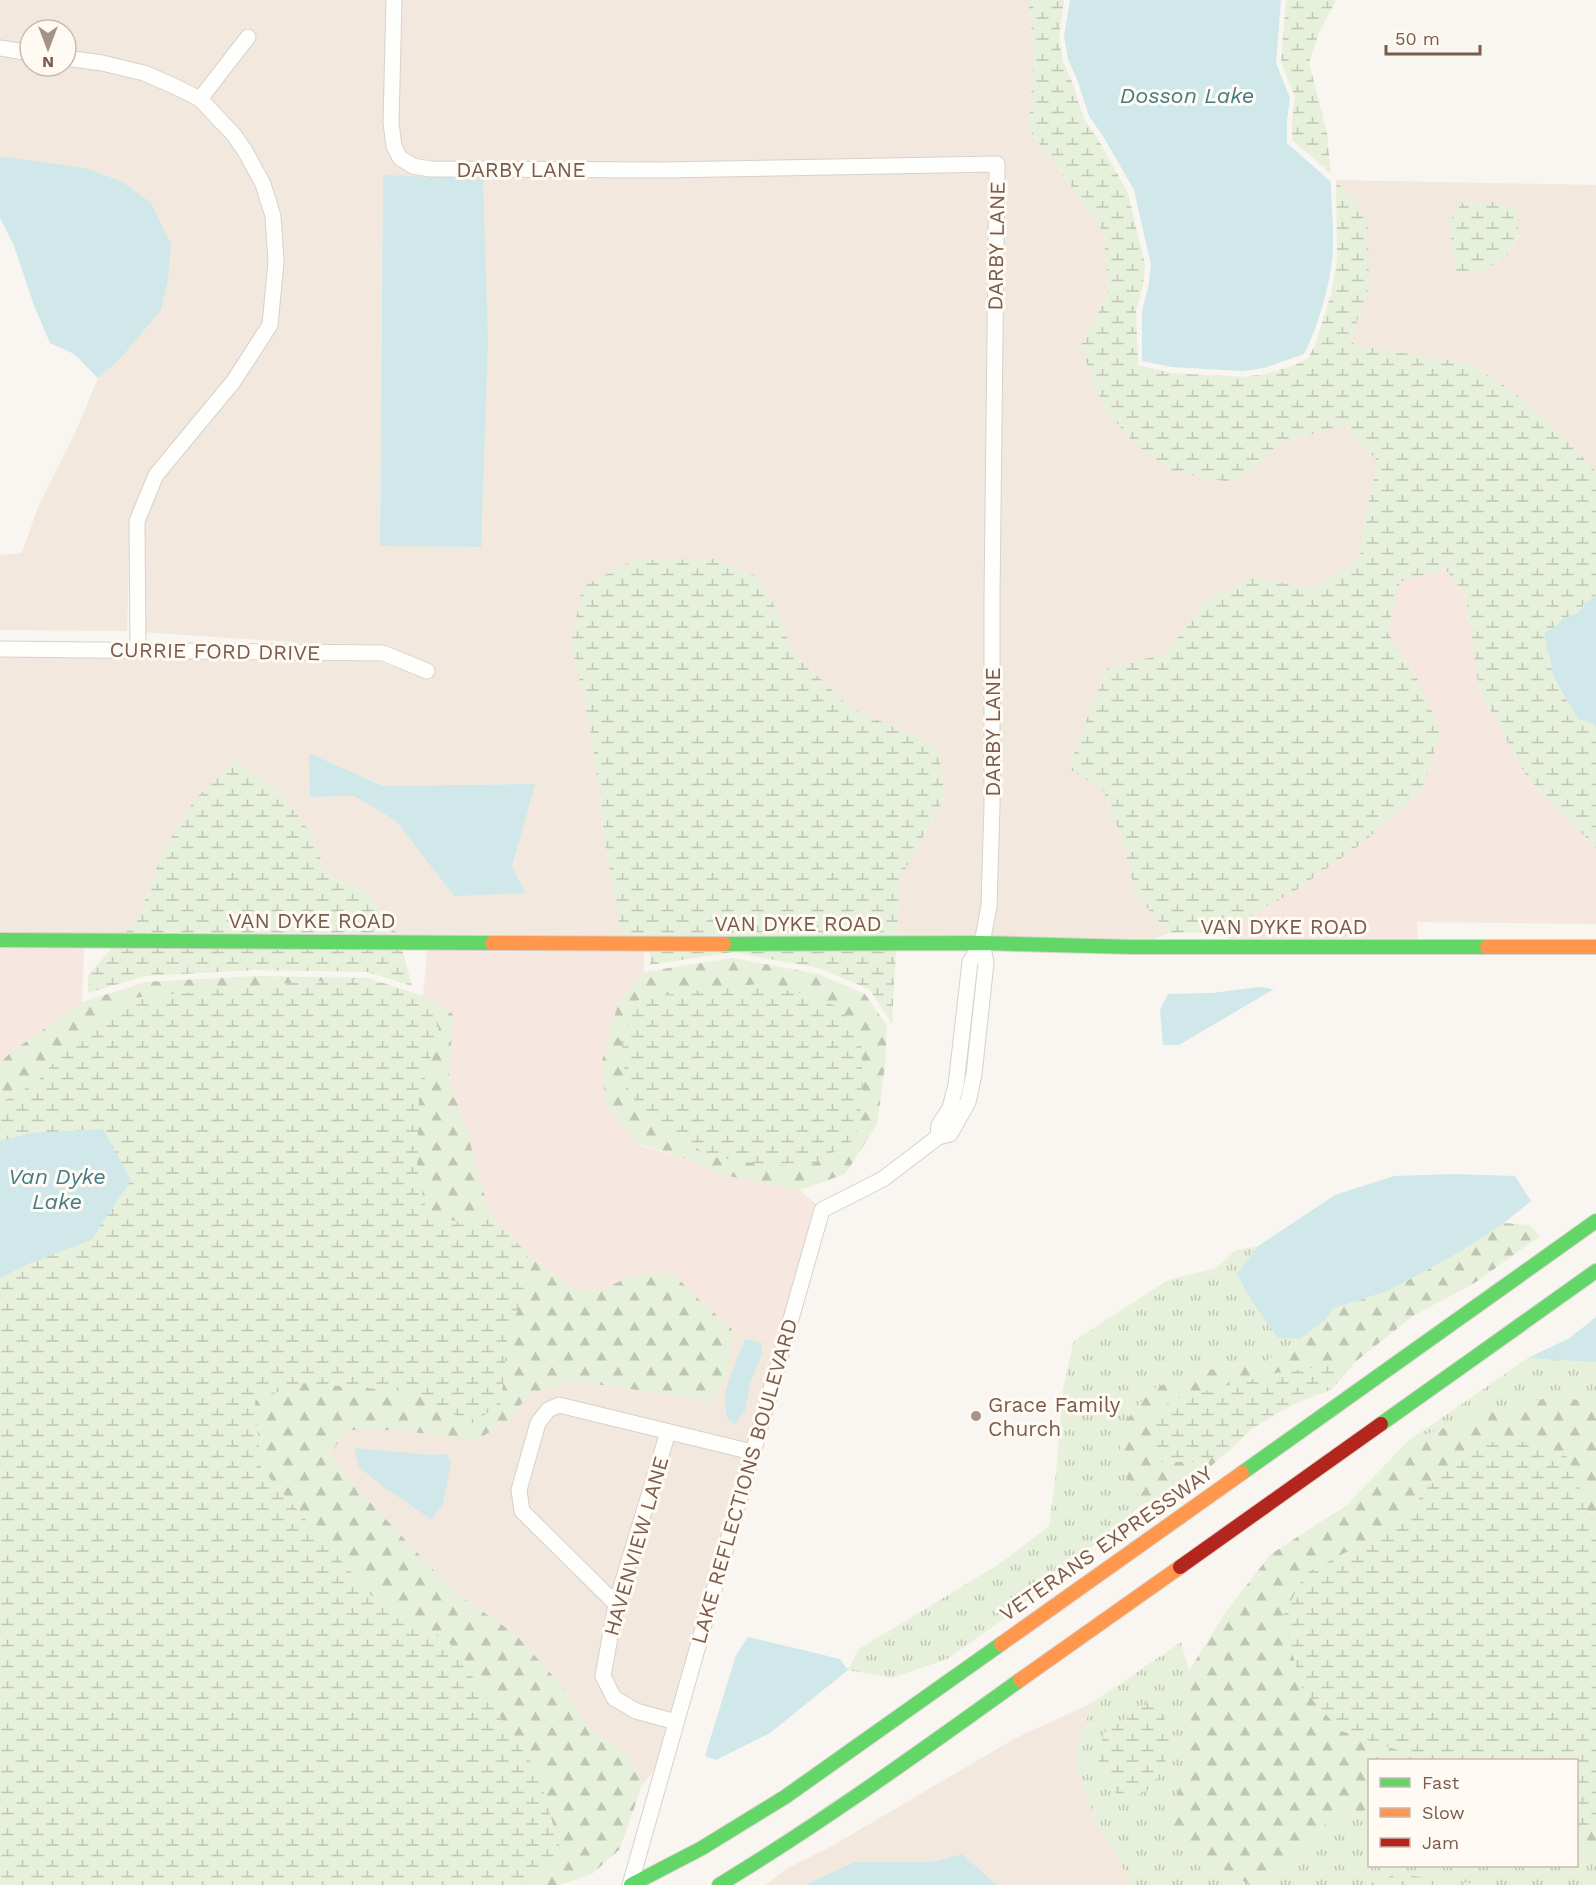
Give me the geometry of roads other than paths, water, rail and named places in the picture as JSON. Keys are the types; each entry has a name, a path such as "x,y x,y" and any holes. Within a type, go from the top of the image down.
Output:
{"main road":[{"name":"VAN DYKE ROAD","path":"0,940 982,943 1133,947 1596,947"},
{"name":"VETERANS EXPRESSWAY","path":"631,1885 755,1817 812,1778 1596,1221"},
{"path":"719,1885 840,1808 1596,1271"}],"street":[{"name":"DARBY LANE","path":"394,0 392,123 394,146 400,158 413,166 430,169 662,170 997,164 992,597 993,806 989,906 982,943"},
{"path":"200,99 248,37"},
{"path":"0,48 18,51"},
{"path":"78,60 144,73 200,99 234,135 245,151 263,184 273,216 276,262 270,325 233,382 156,475 137,521 138,650"},
{"name":"CURRIE FORD DRIVE","path":"0,649 383,653 427,671"},
{"name":"LAKE REFLECTIONS BOULEVARD","path":"631,1885 822,1210 883,1179 938,1137 939,1125 950,1108 956,1084 970,962 982,943"},
{"path":"616,1604 522,1511 519,1490 538,1423 548,1410 559,1406 752,1452"},
{"name":"HAVENVIEW LANE","path":"668,1432 616,1604 603,1676 614,1698 636,1711 676,1722"}],"water":[{"name":"Dosson Lake","path":"1070,0 1281,0 1276,63 1290,98 1287,143 1331,182 1332,261 1325,297 1304,354 1264,368 1242,371 1171,367 1142,361 1142,311 1151,265 1134,190 1089,116 1068,59 1064,36"},
{"path":"0,156 84,168 121,181 151,203 171,244 168,279 161,310 119,360 98,378 74,354 50,343 35,308 14,246 0,218"},
{"path":"383,175 483,179 488,344 481,547 380,546"},
{"path":"1596,595 1596,728 1594,724 1578,719 1554,678 1544,633 1556,626 1562,619 1578,613 1584,604"},
{"path":"309,753 383,786 535,784 512,867 526,893 454,896 396,821 354,796 310,797"},
{"path":"1259,987 1274,989 1179,1045 1163,1045 1160,1010 1168,994 1212,993"},
{"name":"Van Dyke Lake","path":"103,1129 131,1180 91,1240 28,1264 0,1278 0,1141 31,1133"},
{"path":"1455,1174 1515,1176 1531,1201 1504,1223 1458,1253 1388,1291 1334,1308 1325,1320 1300,1339 1278,1338 1253,1303 1237,1274 1258,1246 1335,1195 1394,1176"},
{"path":"1596,1317 1596,1362 1528,1358 1570,1338"},
{"path":"745,1339 761,1343 762,1353 750,1384 745,1410 735,1425 727,1418 725,1399 730,1377"},
{"path":"354,1448 431,1455 446,1454 451,1463 443,1503 432,1520 359,1467"},
{"path":"748,1637 840,1659 848,1670 770,1733 716,1760 705,1756 736,1655"},
{"path":"962,1854 997,1885 805,1885 854,1862 932,1862"}],"place":[{"name":"Grace Family Church","path":"976,1416"}]}
